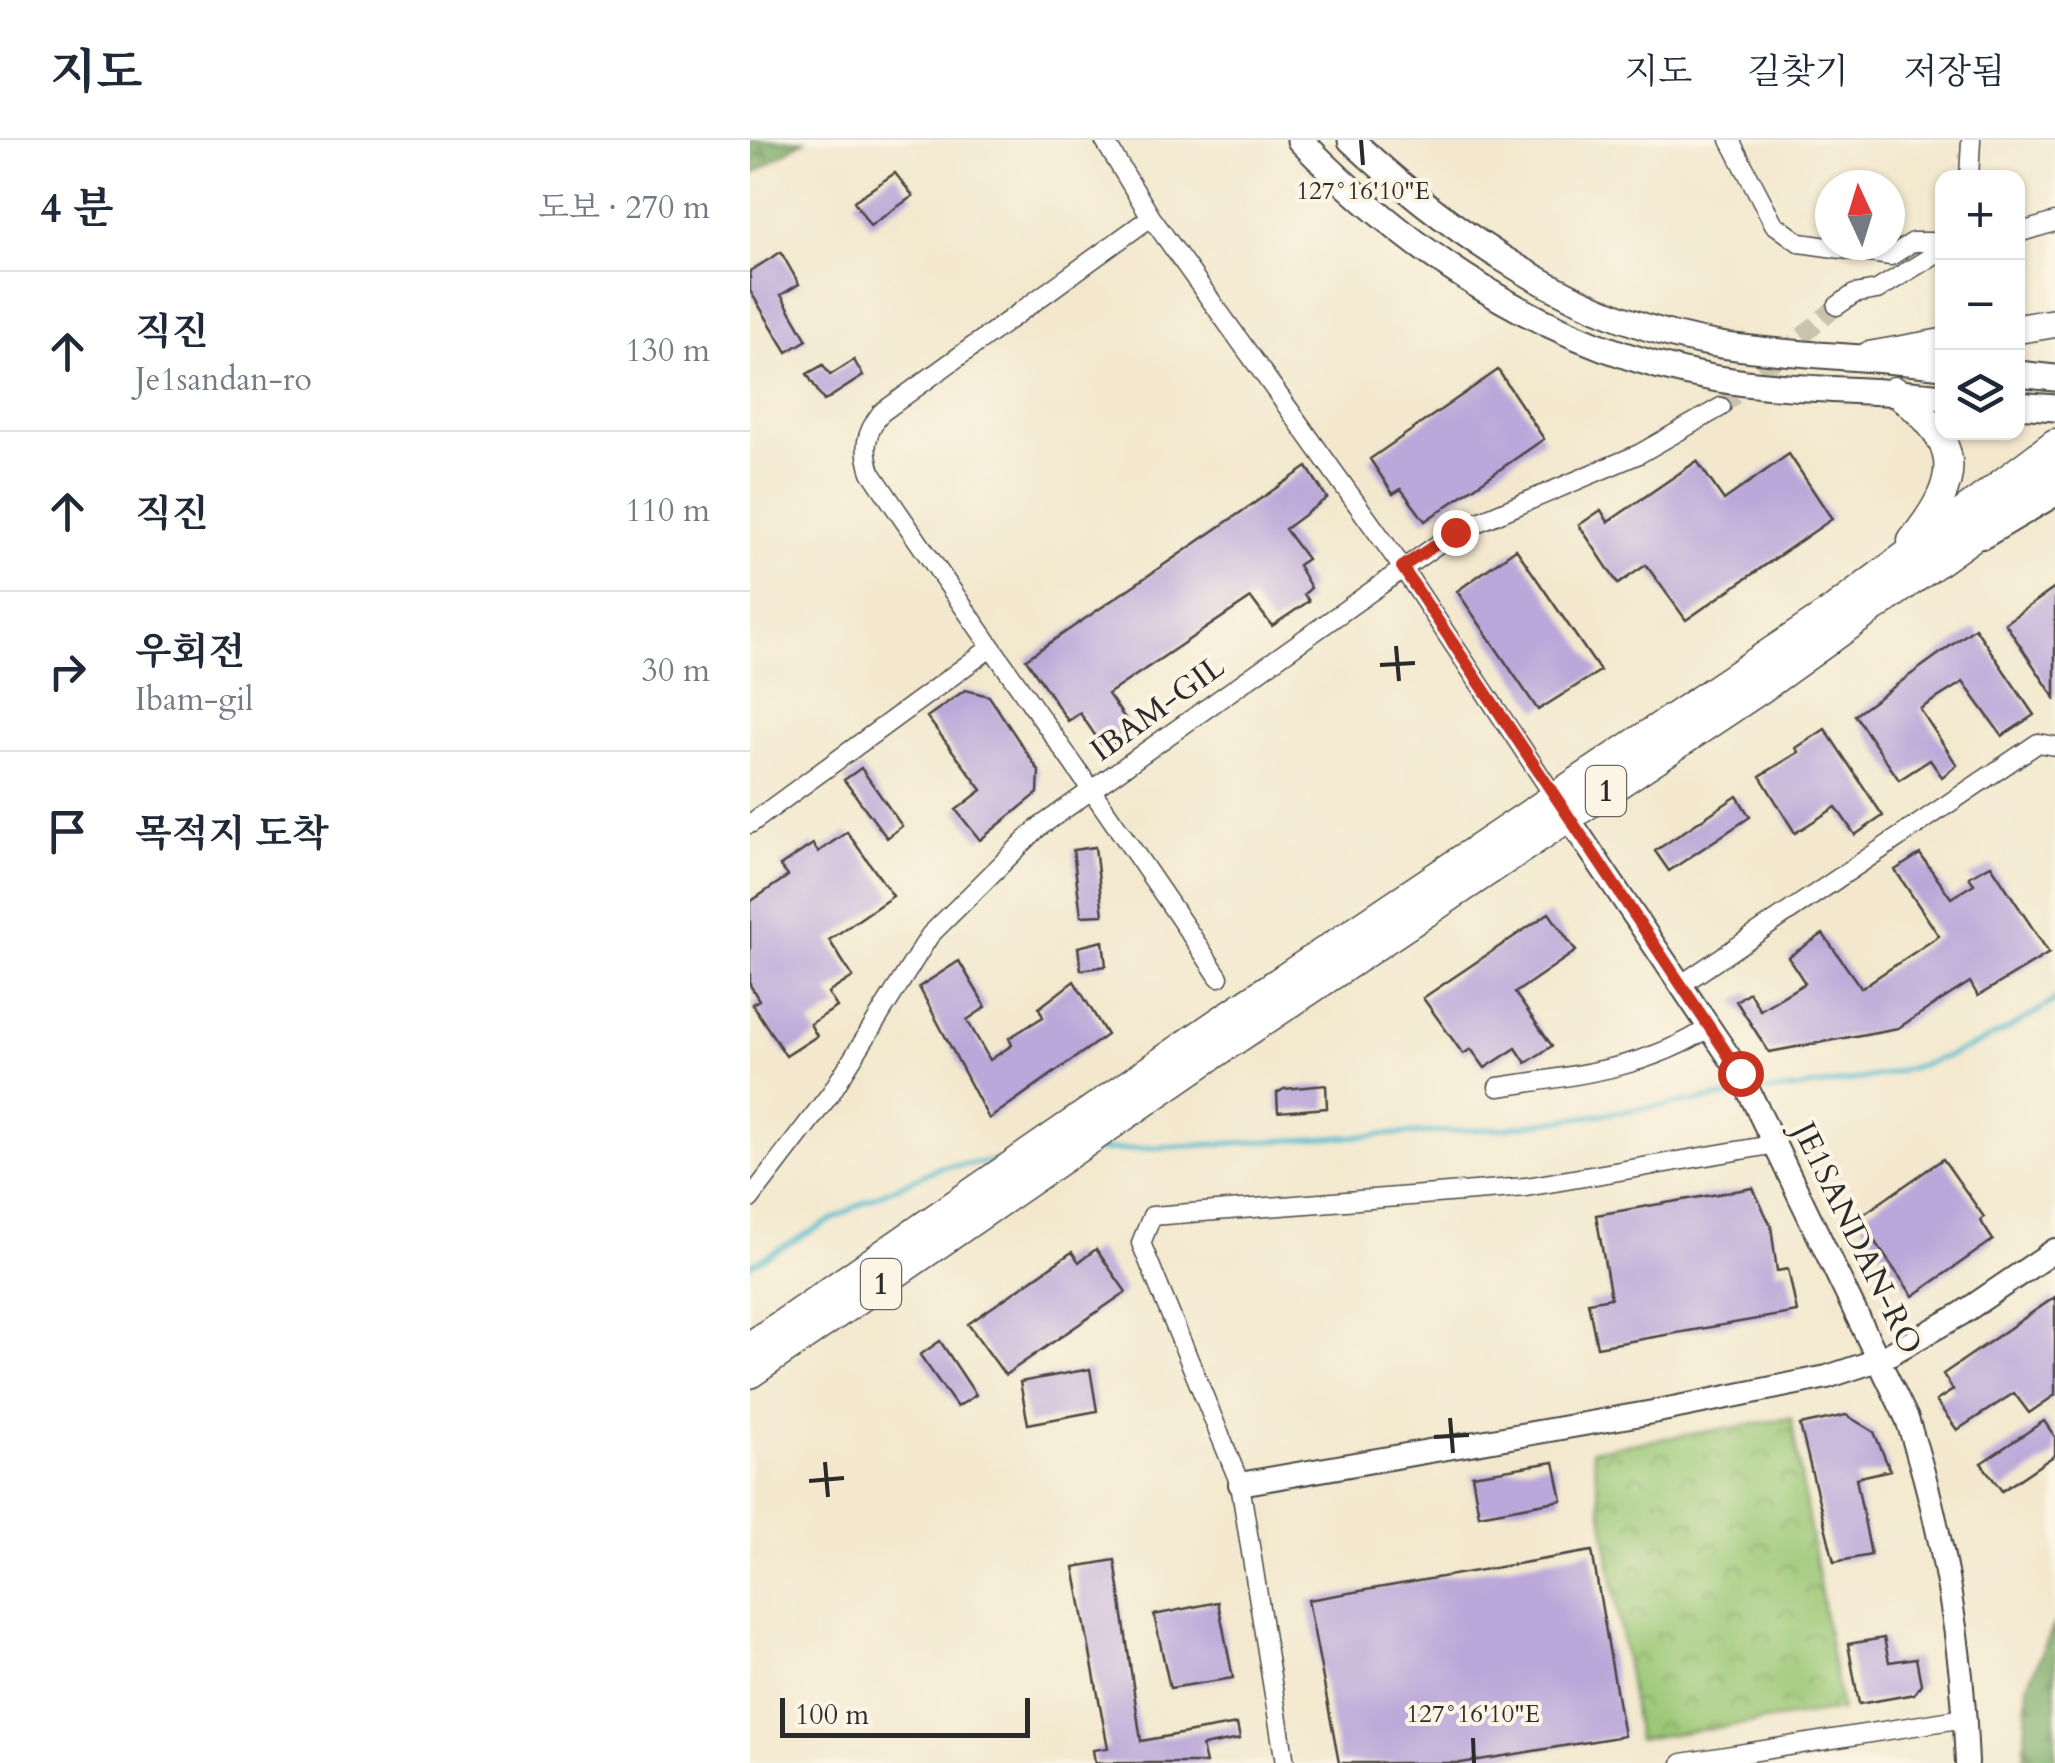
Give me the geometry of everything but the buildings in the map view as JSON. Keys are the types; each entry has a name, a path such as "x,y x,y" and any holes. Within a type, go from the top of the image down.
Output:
{"highway":[{"path":"1982,532 2055,489"}],"main road":[{"path":"1300,140 1352,194 1424,252 1501,302 1575,335 1651,362 1744,383 1935,396"},
{"path":"1351,140 1409,194 1478,243 1565,292 1655,331 1722,345 1935,365"},
{"path":"2025,329 2055,323"},
{"path":"1869,356 1935,344"},
{"path":"2025,375 2055,378"},
{"path":"1892,568 1943,500 1951,471 1945,441 1929,417 1896,391"},
{"path":"2025,406 2055,408"},
{"name":"1","path":"750,1374 1145,1102 1561,806 1892,568 2055,443"},
{"name":"1","path":"750,1346 1094,1108 1561,806 1764,687 2026,499 2055,466"}],"street":[{"path":"1104,140 1151,217 1402,567 1561,806"},
{"path":"1730,140 1774,224 1800,243 1891,256 1913,242 1935,242"},
{"path":"1969,170 1971,140"},
{"path":"1151,217 880,414 869,428 864,451 870,472 989,649 1095,790 1218,978"},
{"path":"2025,231 2055,222"},
{"path":"1836,306 1854,294 1877,290 1935,254"},
{"name":"IBAM-GIL","path":"750,1199 831,1093 930,935 1038,828 1455,532 1639,454 1720,407"},
{"path":"750,824 989,649"},
{"path":"1682,984 2038,743 2055,746"},
{"name":"JE1SANDAN-RO","path":"1561,806 1740,1073 1881,1359 1924,1470 1946,1579 1965,1718 1966,1763"},
{"path":"1498,1087 1644,1061 1681,1047 1710,1027"},
{"path":"1285,1763 1240,1484 1141,1243 1152,1216 1526,1187 1777,1144"},
{"path":"1240,1484 1653,1412 1827,1376 1881,1359 1961,1314 2055,1250"},
{"path":"1682,1763 1965,1718"}],"green space":[{"path":"750,140 804,140 750,176"},
{"path":"1791,1418 1841,1710 1638,1739 1592,1450"},
{"path":"2055,1623 2055,1763 2024,1763 2028,1684"}],"waterway":[{"path":"1755,1093 1837,1083 1912,1068 1983,1042 2055,1000"},
{"path":"1093,1151 1506,1128 1744,1094"},
{"path":"750,1265 866,1201 941,1167 998,1161"}],"tunnel":[{"path":"1721,407 1837,306"}],"route":[{"path":"1455,532 1402,567 1740,1073"}]}
